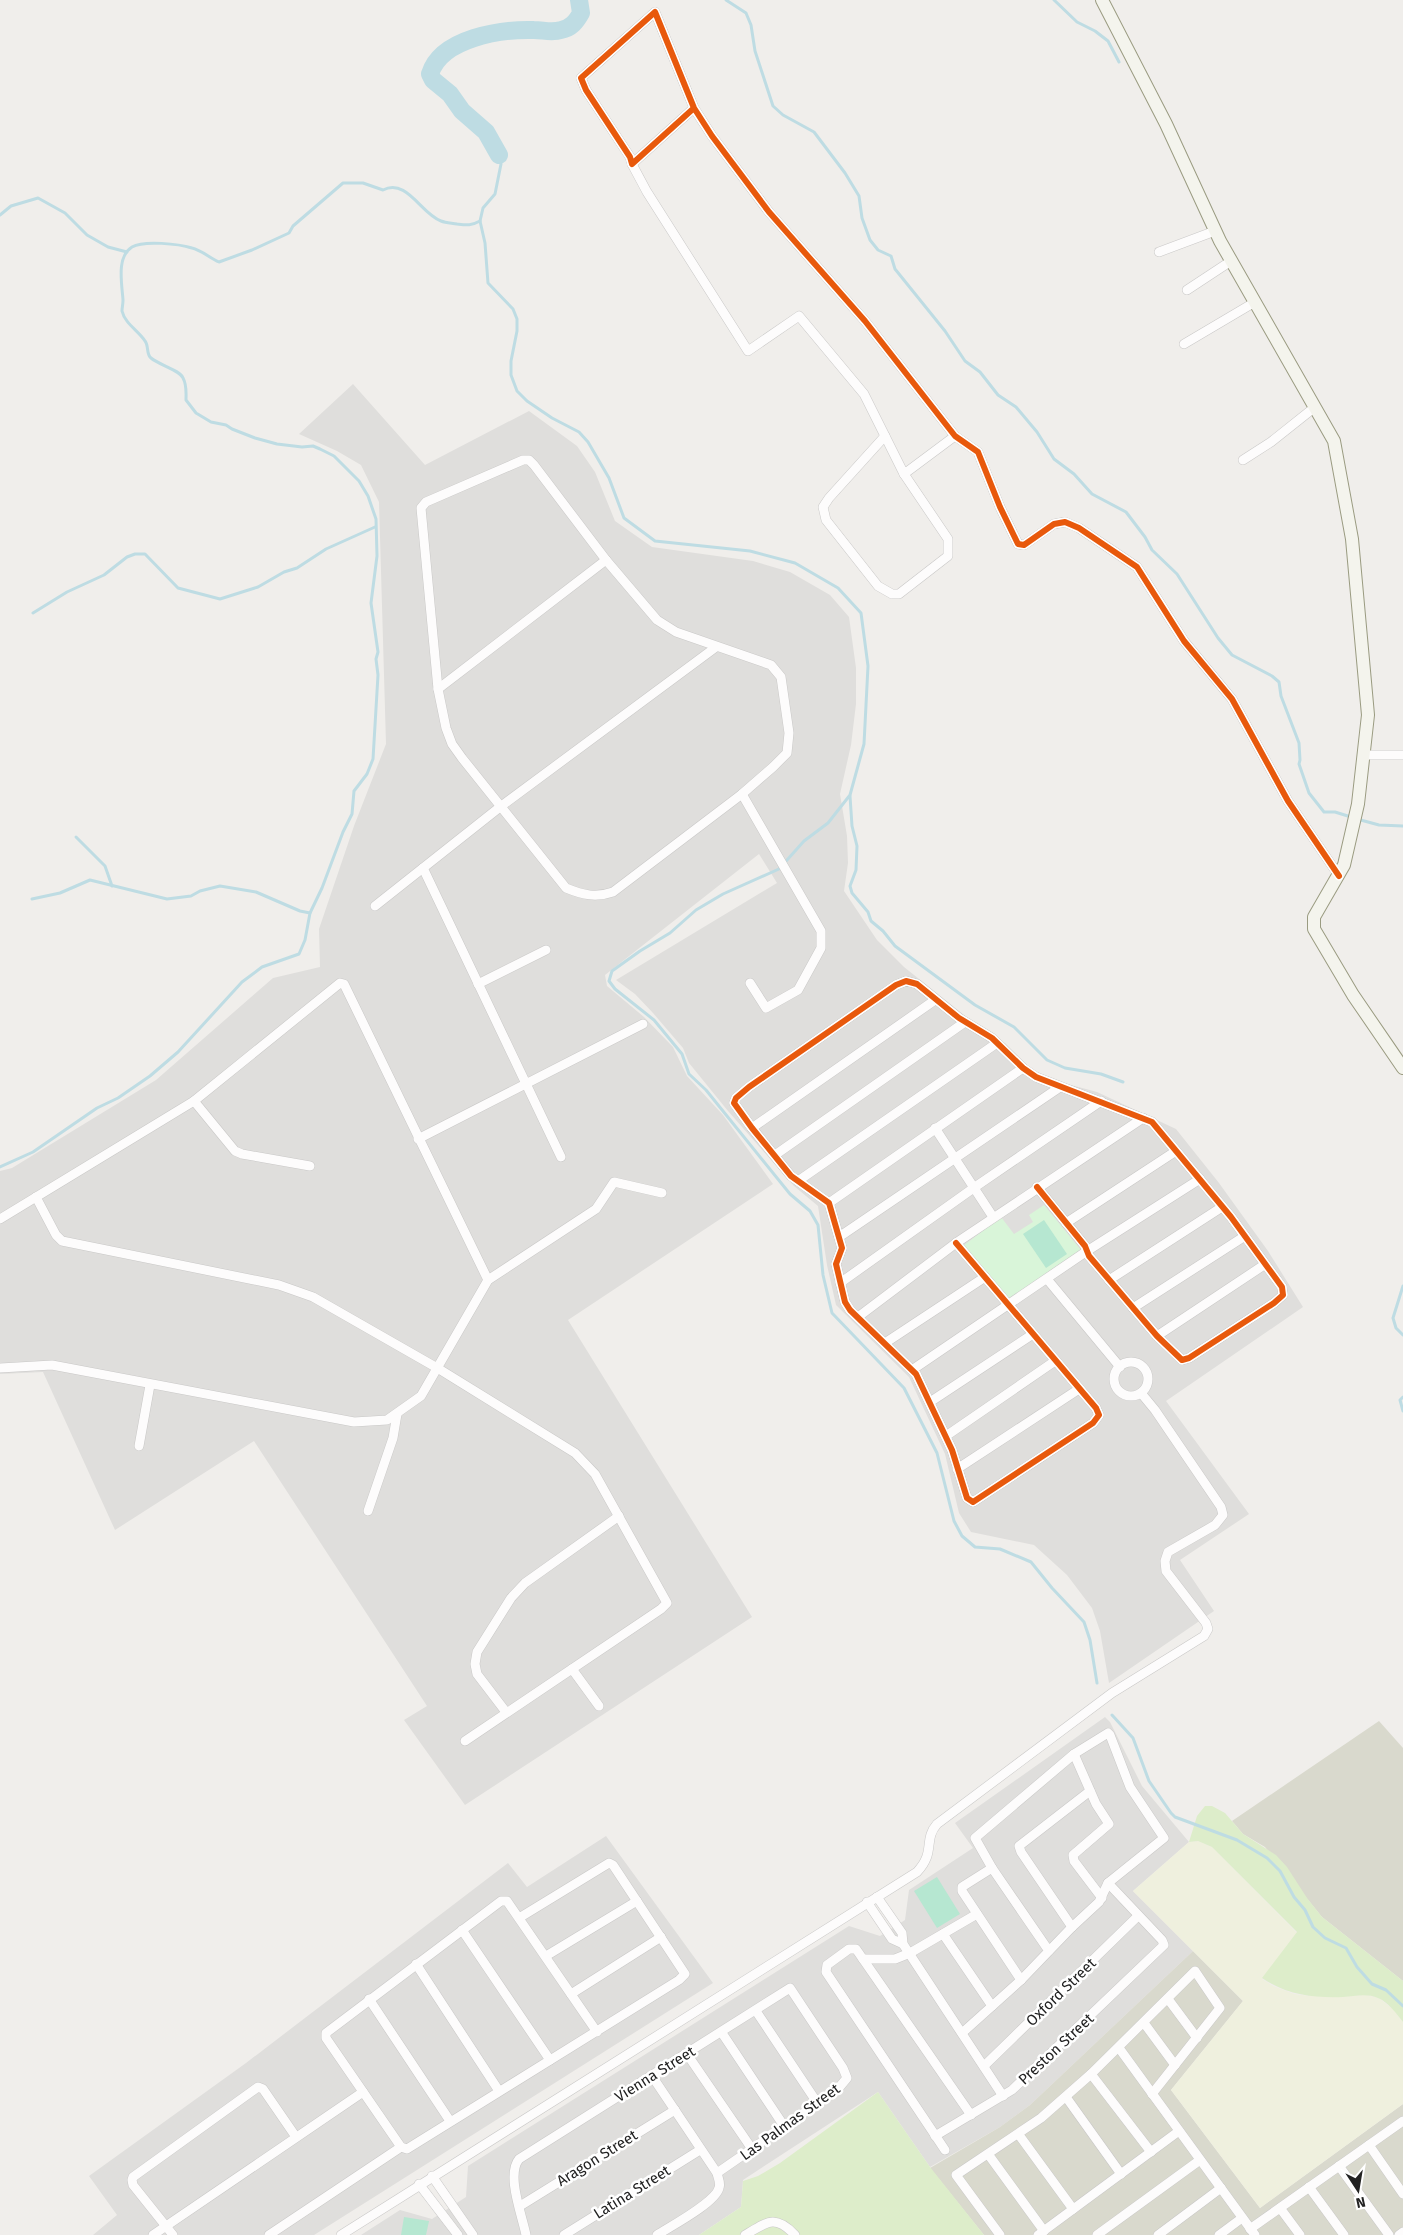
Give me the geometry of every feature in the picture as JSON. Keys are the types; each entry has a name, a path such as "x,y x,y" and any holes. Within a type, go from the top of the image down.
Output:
{"street":[{"path":"1102,0 1166,124 1215,231 1334,441 1352,539 1368,715 1358,804 1344,865 1314,917 1314,929 1353,995 1403,1068"},
{"path":"885,436 823,507 826,520 878,586 892,594 899,594 948,556 950,547 948,539 904,474 885,436 864,394 799,316 748,351 647,192 630,157 586,90 581,78 654,12 694,108 712,136 769,212 865,321 955,436 978,452 1003,514 1018,544 1024,546 1054,524 1065,522 1087,533 1137,567 1184,641 1232,699 1288,801 1339,876"},
{"path":"632,164 694,108"},
{"path":"1159,252 1215,231"},
{"path":"1187,290 1231,260"},
{"path":"1184,344 1255,302"},
{"path":"1243,460 1271,442 1315,407"},
{"path":"904,474 955,436"},
{"path":"523,460 529,460 606,560 657,620 676,632 771,665 781,677 789,733 787,752 773,768 742,794 613,892 600,896 581,894 566,888 452,744 446,728 438,689 420,508 426,502 523,460"},
{"path":"438,689 606,560"},
{"path":"374,906 500,807 716,647"},
{"path":"1364,755 1403,755"},
{"path":"742,794 821,931 821,948 798,990 766,1008 750,983"},
{"path":"423,868 561,1157"},
{"path":"478,984 546,950"},
{"path":"956,1243 1096,1408 1099,1415 1093,1422 974,1502 967,1498 952,1450 916,1374 850,1310 840,1283 836,1264 842,1251 829,1204 791,1176 734,1103 736,1098 749,1087 896,985 906,981 917,984 935,1000 997,1043 1023,1068 1036,1077 1101,1101 1154,1125 1222,1207 1282,1287 1283,1295 1274,1303 1189,1358 1182,1360 1157,1336 1109,1280 1036,1187"},
{"path":"0,1219 194,1101 340,983 344,984 488,1280"},
{"path":"752,1128 935,1000"},
{"path":"775,1155 965,1022"},
{"path":"418,1139 643,1024"},
{"path":"798,1181 997,1043"},
{"path":"829,1204 1023,1068"},
{"path":"839,1238 1060,1087"},
{"path":"194,1101 235,1151 242,1154 310,1166"},
{"path":"840,1283 975,1187 1101,1101"},
{"path":"858,1317 993,1217 1142,1118"},
{"path":"935,1128 993,1217"},
{"path":"1066,1223 1176,1151"},
{"path":"912,1370 1087,1251 1200,1179"},
{"path":"0,1368 52,1365 354,1422 387,1420 422,1396 488,1280 596,1209 614,1182 662,1193"},
{"path":"36,1197 56,1235 62,1241 279,1285 313,1297 439,1369 575,1453 595,1474 667,1603 661,1610 464,1741"},
{"path":"1109,1280 1222,1207"},
{"path":"1133,1308 1244,1236"},
{"path":"1157,1336 1264,1265"},
{"path":"886,1343 985,1277"},
{"path":"1047,1279 1120,1367"},
{"path":"930,1402 1033,1334"},
{"path":"946,1436 1056,1361"},
{"path":"1135,1363 1144,1369 1148,1379 1141,1393 1127,1396 1119,1391 1114,1379 1120,1367 1135,1363"},
{"path":"138,1446 150,1385"},
{"path":"957,1470 1079,1389"},
{"path":"341,2235 419,2184 917,1872 929,1854 930,1836 937,1824 1112,1693 1204,1636 1208,1629 1206,1623 1166,1571 1165,1561 1168,1552 1216,1525 1223,1515 1221,1507 1155,1410 1141,1393"},
{"path":"368,1511 393,1438 397,1414"},
{"path":"506,1712 477,1674 475,1664 477,1652 511,1598 525,1583 619,1516"},
{"path":"572,1669 599,1706"},
{"path":"962,2033 1021,1980 1102,1898 1108,1883 1164,1838 1130,1787 1110,1734 1105,1734 1074,1754 976,1834 975,1842 1049,1951"},
{"path":"1074,1754 1090,1791 1109,1824 1073,1855 1074,1861 1102,1898"},
{"path":"1072,1927 1021,1852 1019,1846 1090,1791"},
{"path":"519,1918 606,1863 613,1865 683,1969 684,1976 597,2032 408,2148 401,2146 362,2092 325,2035 369,1999 501,1901 507,1901 597,2032"},
{"path":"992,1868 962,1887 977,1914 1021,1980"},
{"path":"1108,1883 1138,1916"},
{"path":"877,1897 902,1933 903,1944"},
{"path":"546,1956 637,1901"},
{"path":"867,1902 892,1938 903,1944 910,1953 1003,2096"},
{"path":"863,1960 895,1959 910,1953 977,1914"},
{"name":"Preston Street","path":"935,2136 1012,2090 1164,1945 1162,1940 1138,1916"},
{"name":"Oxford Street","path":"984,2066 1138,1916"},
{"path":"462,1930 550,2060"},
{"path":"944,1934 992,2006"},
{"path":"571,1994 661,1937"},
{"path":"945,2150 826,1970 827,1965 849,1949 856,1949 970,2115"},
{"path":"416,1964 499,2091"},
{"path":"1000,2235 956,2174 1019,2135 1066,2097 1196,1972 1220,2008 1152,2094"},
{"name":"Vienna Street","path":"520,2206 515,2189 514,2168 519,2158 722,2033 790,1988"},
{"name":"Las Palmas Street","path":"717,2173 840,2088 847,2078 790,1988"},
{"path":"369,1999 450,2122"},
{"path":"1168,1999 1197,2038"},
{"path":"756,2011 818,2104"},
{"path":"1144,2023 1175,2065"},
{"path":"722,2033 784,2126"},
{"path":"1118,2048 1252,2232 1280,2208 1403,2122"},
{"path":"687,2054 752,2149"},
{"path":"1092,2074 1151,2152"},
{"path":"652,2076 717,2173 720,2184 716,2194 706,2203 657,2235"},
{"path":"172,2235 133,2184 132,2178 257,2088 263,2089 296,2137"},
{"path":"153,2235 362,2092"},
{"path":"1066,2097 1121,2174"},
{"name":"Aragon Street","path":"520,2206 675,2110"},
{"path":"988,2154 1041,2233 1179,2131"},
{"path":"1019,2135 1073,2209"},
{"path":"1369,2145 1403,2194"},
{"path":"269,2235 401,2146"},
{"name":"Latina Street","path":"564,2235 700,2150"},
{"path":"1097,2235 1200,2160"},
{"path":"1339,2166 1389,2235"},
{"path":"432,2176 473,2235"},
{"path":"419,2184 458,2235"},
{"path":"1309,2187 1344,2235"},
{"path":"1158,2235 1221,2188"},
{"path":"430,2199 443,2190"},
{"path":"520,2206 526,2235"},
{"path":"1280,2208 1300,2235"},
{"path":"445,2218 456,2210"},
{"path":"1219,2235 1242,2218"},
{"path":"745,2235 772,2221 780,2222 795,2235"},
{"path":"1399,2235 1403,2232"}],"shaded area":[{"path":"353,384 425,465 529,411 577,446 595,472 615,521 652,547 753,561 790,572 830,595 849,617 856,668 856,704 851,745 840,794 847,836 848,863 844,891 877,940 904,967 974,1023 1005,1043 1032,1070 1045,1078 1097,1092 1176,1129 1219,1183 1268,1251 1303,1307 1166,1401 1249,1514 1180,1560 1214,1611 1109,1683 1100,1631 1092,1608 1067,1575 1034,1545 971,1532 959,1513 945,1454 909,1377 836,1305 827,1265 818,1206 794,1186 728,1111 689,1063 683,1048 653,1013 635,994 616,980 777,883 759,854 605,975 607,986 644,1017 673,1047 687,1076 723,1115 773,1184 568,1320 752,1617 465,1805 404,1720 427,1706 254,1441 115,1530 43,1372 0,1374 0,1171 12,1168 156,1080 273,978 320,967 319,929 354,826 386,744 379,502 361,465 337,451 299,434"},
{"path":"1105,1717 1110,1722 1142,1786 1189,1842 1133,1891 1193,1951 1030,2105 1000,2127 930,2167 878,2092 743,2180 741,2207 699,2235 361,2235 400,2210 432,2219 466,2197 468,2166 849,1926 880,1936 905,1920 909,1890 973,1848 955,1823"},
{"path":"1379,1721 1403,1748 1403,1981 1322,1917 1265,1847 1243,1834 1232,1821"},
{"path":"606,1836 713,1983 314,2235 93,2235 117,2215 89,2176 246,2063 508,1863 527,1887"},
{"path":"1193,1951 1243,2001 1171,2090 1260,2208 1403,2104 1403,2235 984,2235 930,2168 1000,2127 1030,2105"}],"green space":[{"path":"1044,1205 1081,1250 1010,1300 963,1246 1001,1217 1014,1234 1033,1222 1029,1215"},
{"path":"1044,1220 1067,1254 1046,1268 1023,1234"},
{"path":"1205,1806 1212,1806 1225,1813 1243,1834 1276,1855 1287,1867 1322,1917 1403,1981 1403,2022 1388,2005 1374,1996 1322,1997 1301,1994 1271,1984 1262,1978 1297,1932 1212,1847 1198,1841 1189,1842 1197,1816"},
{"path":"1198,1841 1212,1847 1297,1933 1262,1979 1273,1986 1294,1994 1310,1996 1367,1995 1379,1998 1394,2010 1403,2022 1403,2104 1260,2208 1171,2090 1243,2001 1133,1891 1189,1842"},
{"path":"937,1877 960,1914 937,1928 914,1891"},
{"path":"878,2092 930,2167 984,2235 699,2235 741,2207 743,2181 758,2176 780,2163"},
{"path":"404,2217 429,2221 426,2235 401,2235"}],"waterway":[{"path":"499,155 486,132 462,111 450,94 433,80 430,74 436,62 446,52 459,44 489,34 521,30 554,31 568,28 581,13 579,0"},
{"path":"726,0 746,13 751,25 755,51 773,106 783,115 814,132 845,173 859,196 862,218 870,240 878,250 891,256 895,269 945,331 965,361 980,372 998,395 1016,407 1037,432 1054,459 1074,474 1092,494 1126,512 1145,537 1152,550 1177,574 1218,638 1232,655 1272,676 1279,682 1281,696 1299,743 1299,764 1309,793 1324,812 1335,812 1351,817"},
{"path":"1054,0 1077,22 1095,31 1108,41 1119,62"},
{"path":"499,155 501,164 495,194 483,208 480,221 485,243 488,283 513,309 517,319 517,331 511,361 511,375 517,391 527,401 552,418 579,432 588,442 609,478 624,518 655,541 750,551 795,563 838,588 861,613 868,666 864,744 850,795 828,823 804,841 779,869 723,894 696,910 670,933 612,971 609,981 615,989 654,1020 682,1054 689,1074 706,1090 790,1194 810,1211 818,1225 823,1275 832,1313 904,1388 937,1453 954,1521 962,1536 975,1547 1000,1549 1031,1562 1084,1622 1090,1640 1097,1683"},
{"path":"0,1167 33,1152 97,1108 118,1098 150,1076 178,1052 242,982 262,967 299,954 305,940 310,913 352,814 354,791 367,774 373,759 378,675 376,659 378,652 371,603 377,556 376,519 368,496 359,481 334,456 320,449 313,446 302,447 277,444 255,438 226,425 211,422 196,413 186,400 186,386 181,375 151,358 145,341 124,316 122,311 121,271 127,251 137,245 145,244 179,245 195,249 219,262 252,250 289,233 293,226 343,183 363,183 383,190 399,189 414,198 427,212 443,222 466,225 480,221"},
{"path":"0,215 11,206 38,198 65,213 87,235 108,247 127,252"},
{"path":"33,613 67,592 104,575 127,557 135,554 145,554 178,588 220,599 258,587 284,572 297,568 326,549 375,527"},
{"path":"850,796 852,826 857,846 856,870 850,886 852,893 868,912 871,921 883,931 895,946 975,1005 1014,1027 1047,1060 1065,1068 1101,1074 1123,1082"},
{"path":"1357,819 1379,825 1403,826"},
{"path":"76,837 105,866 112,886"},
{"path":"32,899 60,893 90,880 167,899 191,896 200,891 220,886 256,892 300,911 310,913"},
{"path":"1403,1286 1393,1318 1396,1328 1403,1335"},
{"path":"1403,1397 1400,1400 1403,1411"},
{"path":"1112,1715 1133,1738 1149,1781 1171,1813 1175,1817 1237,1840 1267,1858 1280,1871 1294,1897 1305,1910 1313,1927 1325,1938 1346,1948 1357,1967 1372,1984 1386,1990 1403,2006"}],"cycle path":[{"path":"694,108 632,164 630,157 586,90 581,78 655,12 694,108 712,136 769,212 865,321 955,436 978,452 1000,507 1018,544 1024,545 1054,524 1065,522 1079,528 1137,567 1184,641 1232,699 1288,801 1339,876"},
{"path":"956,1243 1096,1408 1099,1415 1093,1423 973,1502 967,1498 952,1450 916,1374 850,1310 845,1302 836,1264 842,1248 829,1203 791,1176 734,1103 736,1098 749,1087 896,985 906,981 917,984 959,1018 992,1038 1023,1068 1036,1077 1152,1122 1231,1217 1282,1287 1283,1295 1274,1303 1189,1358 1182,1360 1157,1336 1089,1256 1085,1246 1037,1187"}]}
